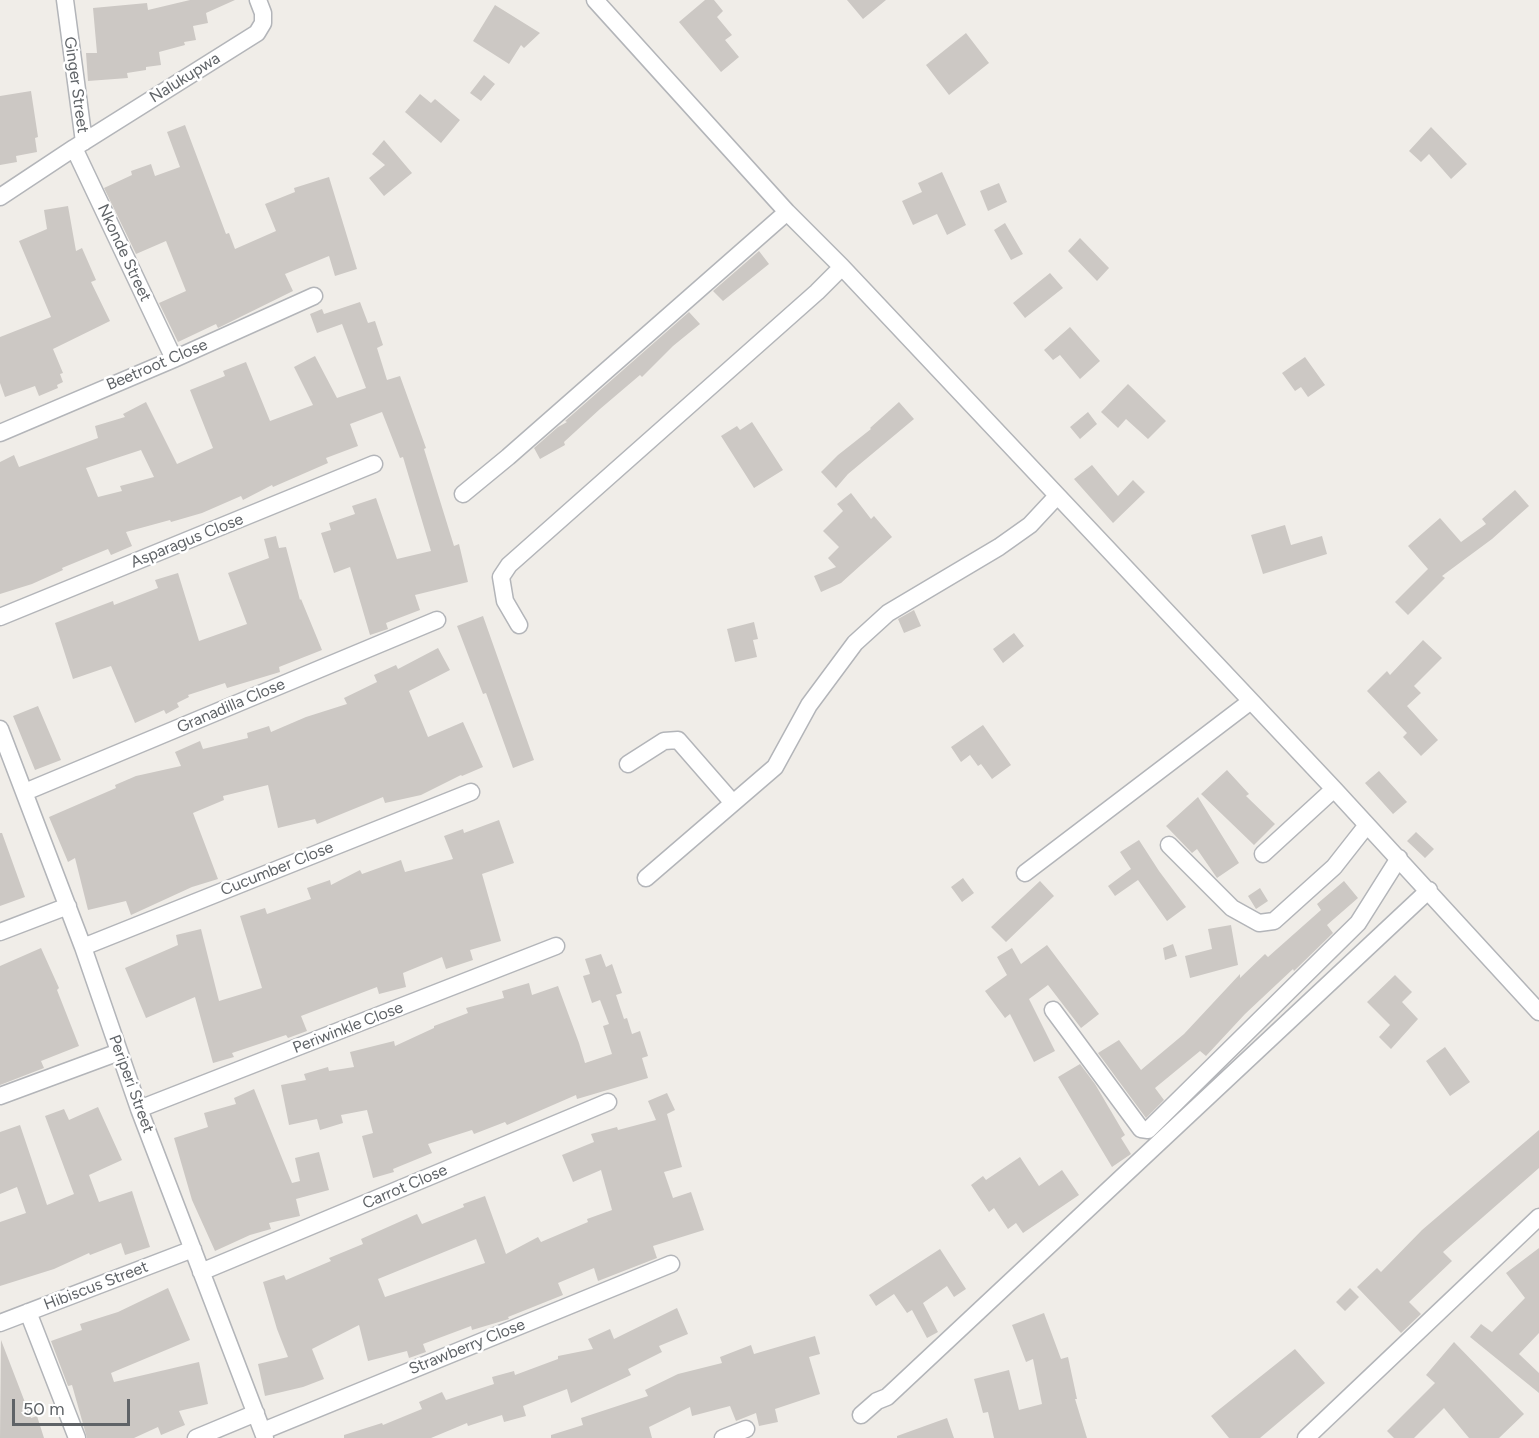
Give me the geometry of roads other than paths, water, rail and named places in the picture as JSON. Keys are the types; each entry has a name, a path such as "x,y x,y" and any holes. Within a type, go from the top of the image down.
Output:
{"street":[{"name":"Ginger Street","path":"0,197 79,145 65,0"},
{"name":"Nalukupwa","path":"79,145 257,33 263,23 258,0"},
{"path":"595,0 787,212 842,267 1399,858 1539,1011"},
{"name":"Nkonde Street","path":"79,145 174,359"},
{"path":"463,494 787,212"},
{"path":"519,625 505,602 501,577 509,565 799,308 842,267"},
{"name":"Beetroot Close","path":"0,433 314,296"},
{"name":"Asparagus Close","path":"0,617 374,464"},
{"path":"646,878 776,766 809,705 855,643 888,613 999,547 1030,525 1057,496"},
{"name":"Granadilla Close","path":"25,792 437,620"},
{"path":"1025,873 1251,701"},
{"name":"Periperi Street","path":"0,729 83,947 139,1109 264,1434"},
{"path":"628,764 664,741 678,740 733,804"},
{"path":"1263,854 1334,789"},
{"name":"Cucumber Close","path":"83,947 471,792"},
{"path":"1169,845 1232,908 1259,923 1274,921 1334,867 1367,825"},
{"path":"1053,1010 1141,1129 1148,1130 1358,923 1399,858"},
{"path":"861,1415 896,1389 1429,890"},
{"path":"0,932 68,906"},
{"name":"Periwinkle Close","path":"139,1109 556,946"},
{"path":"0,1096 119,1052"},
{"name":"Carrot Close","path":"201,1272 608,1102"},
{"path":"1306,1438 1539,1217"},
{"name":"Hibiscus Street","path":"0,1323 192,1249"},
{"name":"Strawberry Close","path":"264,1434 671,1264"},
{"path":"28,1312 77,1438"},
{"path":"196,1438 255,1413"},
{"path":"723,1438 746,1430"}]}
